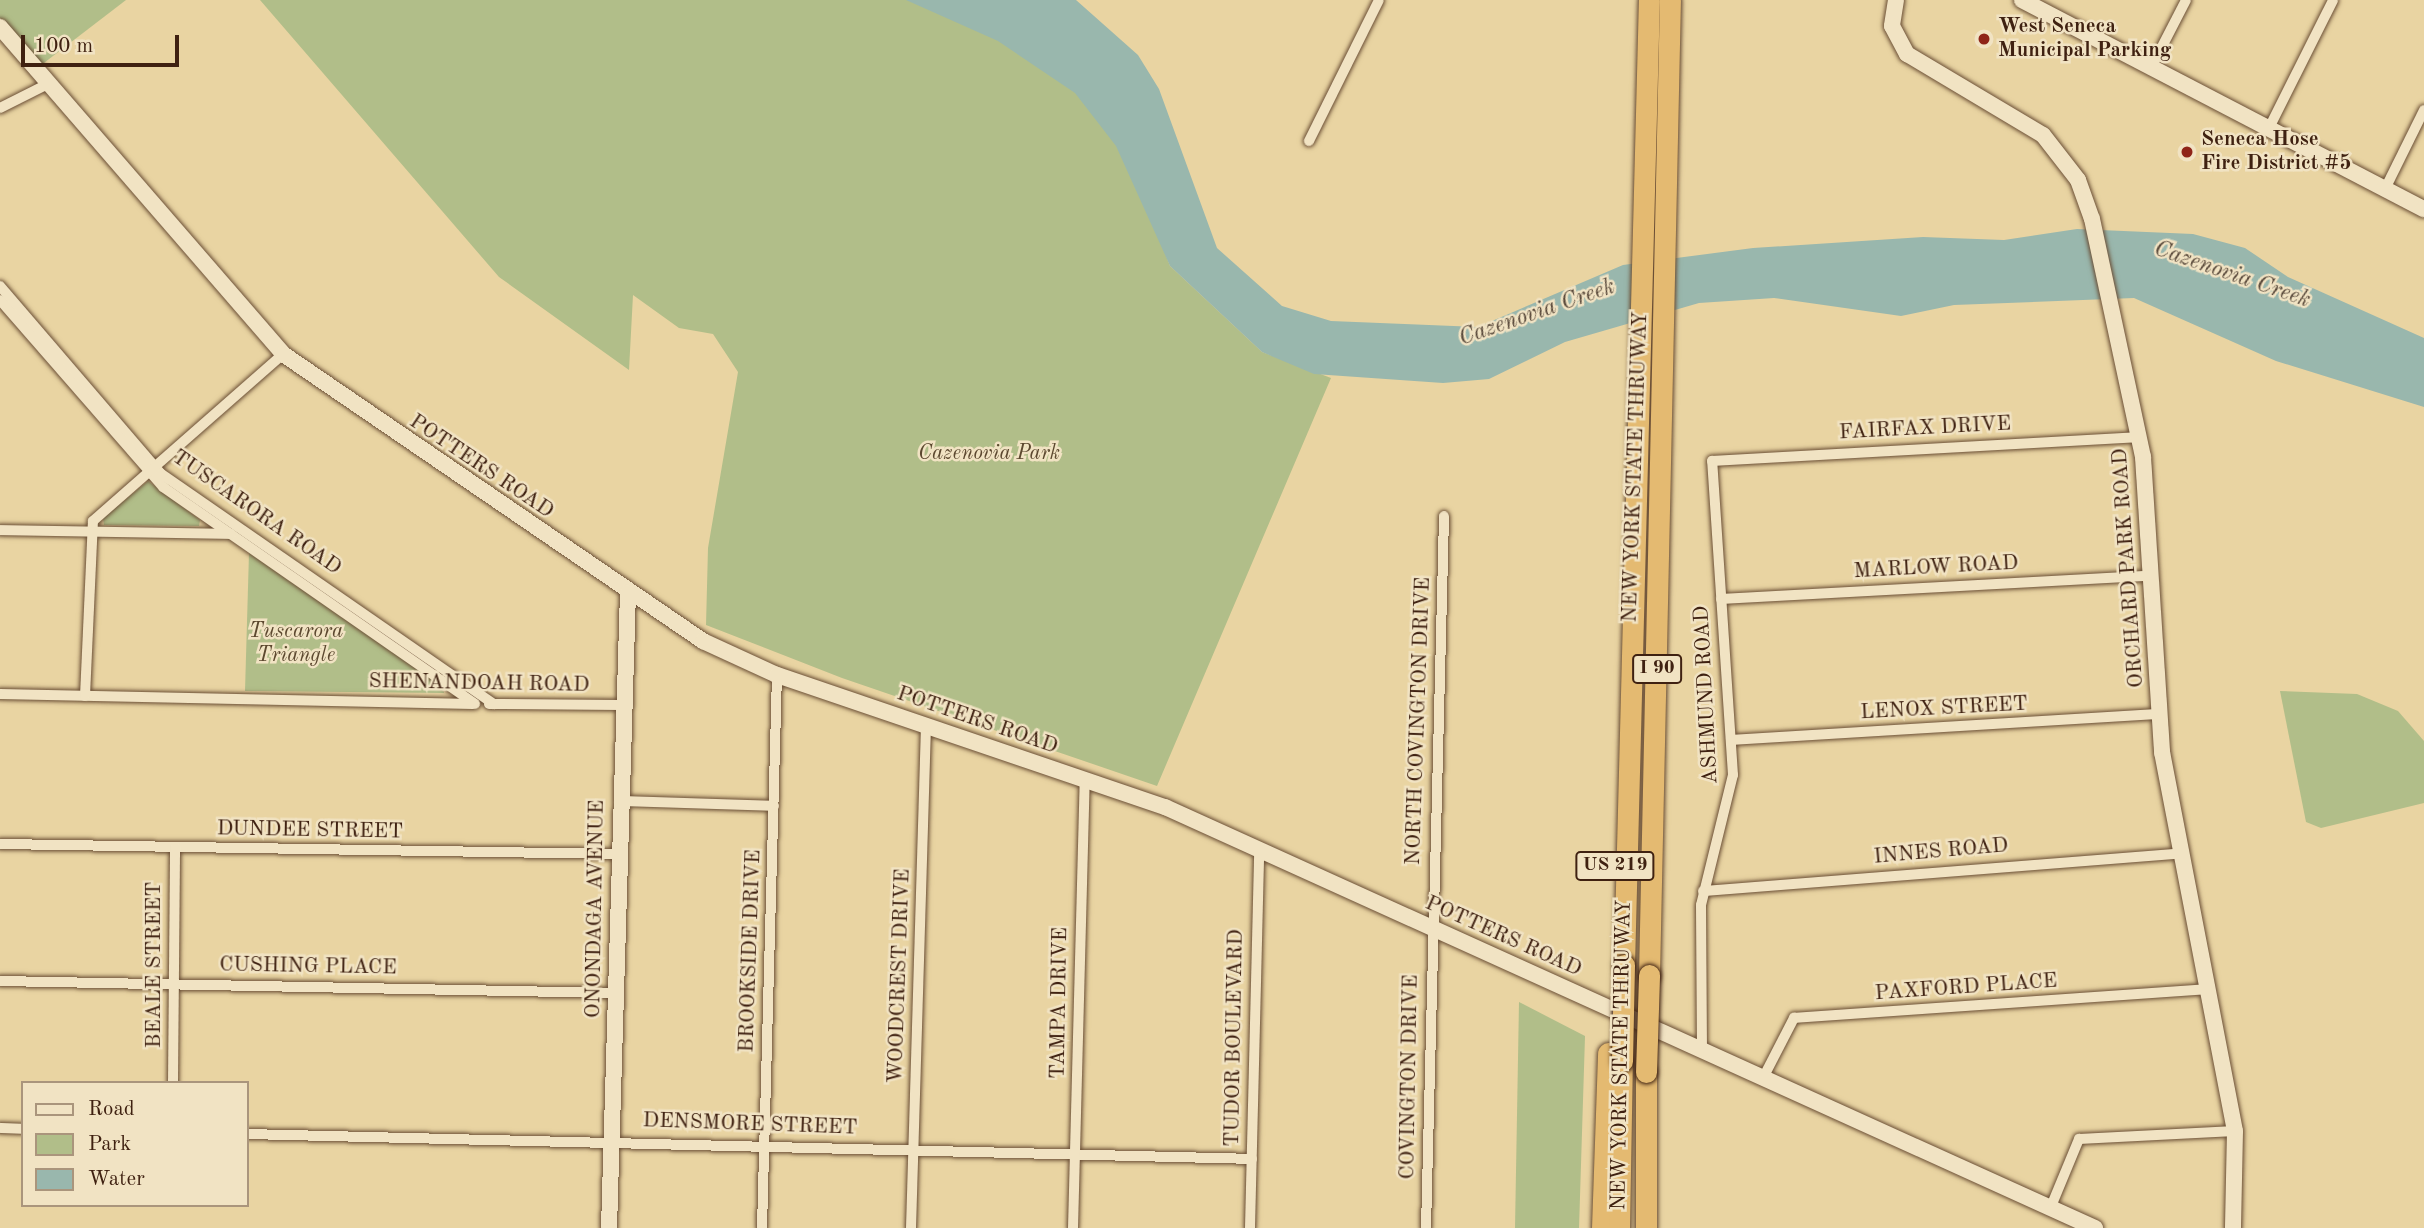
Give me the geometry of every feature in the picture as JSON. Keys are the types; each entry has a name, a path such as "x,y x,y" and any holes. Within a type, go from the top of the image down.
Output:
{"highway":[{"name":"NEW YORK STATE THRUWAY","path":"1625,774 1644,244 1648,0"},
{"name":"NEW YORK STATE THRUWAY","path":"1646,1228 1646,1072 1666,362 1670,0"},
{"name":"US 219","path":"1602,1228 1615,1057 1618,962 1616,817 1625,774"},
{"name":"NEW YORK STATE THRUWAY","path":"1615,1057 1619,1228"}],"street":[{"path":"1308,141 1379,0"},
{"name":"ORCHARD PARK ROAD","path":"1896,0 1892,26 1907,54 2043,135 2073,172 2092,219 2116,315 2140,437 2160,714 2181,853 2235,1131 2233,1228"},
{"path":"2152,66 2186,0"},
{"path":"2269,128 2333,0"},
{"path":"2033,2 2424,209"},
{"name":"POTTERS ROAD","path":"0,27 283,354 703,641 777,675 1085,779 1259,849 2095,1228"},
{"path":"0,108 48,84"},
{"path":"2385,189 2424,110"},
{"name":"TUSCARORA ROAD","path":"0,286 152,470 494,704"},
{"name":"TUSCARORA ROAD","path":"0,300 152,470 230,534 475,704"},
{"path":"85,696 89,531 152,470 283,354"},
{"name":"FAIRFAX DRIVE","path":"1712,461 2140,437"},
{"name":"ASHMUND ROAD","path":"1702,1050 1703,891 1731,797 1731,740 1712,461"},
{"name":"NORTH COVINGTON DRIVE","path":"1432,928 1444,516"},
{"path":"0,530 248,534"},
{"name":"MARLOW ROAD","path":"1721,600 2152,576"},
{"name":"ONONDAGA AVENUE","path":"609,1228 621,705 628,592"},
{"name":"BROOKSIDE DRIVE","path":"762,1228 777,675"},
{"name":"SHENANDOAH ROAD","path":"0,694 621,705"},
{"name":"LENOX STREET","path":"1731,740 2160,714"},
{"name":"WOODCREST DRIVE","path":"911,1228 926,726"},
{"name":"TAMPA DRIVE","path":"1073,1228 1085,779"},
{"path":"620,801 774,806"},
{"name":"DUNDEE STREET","path":"0,844 618,855"},
{"name":"BEALE STREET","path":"173,1081 175,847"},
{"name":"TUDOR BOULEVARD","path":"1250,1228 1259,849"},
{"name":"INNES ROAD","path":"1703,891 2181,853"},
{"name":"COVINGTON DRIVE","path":"1426,1228 1432,928"},
{"name":"CUSHING PLACE","path":"0,981 615,993"},
{"name":"PAXFORD PLACE","path":"1763,1077 1794,1018 2208,989"},
{"path":"0,1128 21,1129"},
{"path":"2050,1209 2079,1139 2235,1131"},
{"name":"DENSMORE STREET","path":"248,1133 765,1144 1252,1159"}],"green space":[{"path":"0,0 126,0 40,66 0,20"},
{"name":"Cazenovia Park","path":"260,0 940,0 1020,29 1114,123 1170,266 1262,352 1331,378 1157,786 842,678 706,625 708,548 738,372 713,334 679,328 633,295 629,370 499,277"},
{"path":"148,481 200,520 199,526 104,525 103,518"},
{"name":"Tuscarora Triangle","path":"249,553 443,687 444,693 245,691"},
{"path":"2280,691 2357,694 2398,711 2424,741 2424,803 2321,828 2306,822"},
{"path":"1519,1002 1585,1036 1579,1228 1515,1228"}],"water":[{"name":"Cazenovia Creek","path":"906,0 1076,0 1138,55 1159,89 1217,248 1282,306 1331,321 1478,327 1623,265 1753,248 1923,237 2004,240 2077,229 2193,234 2245,248 2288,277 2424,338 2424,407 2276,361 2134,298 1954,305 1901,316 1774,298 1699,303 1565,342 1489,379 1443,383 1314,374 1262,352 1170,266 1116,146 1075,93 998,41"}],"place":[{"name":"West Seneca Municipal Parking","path":"1984,39"},
{"name":"Seneca Hose Fire District #5","path":"2187,152"}]}
